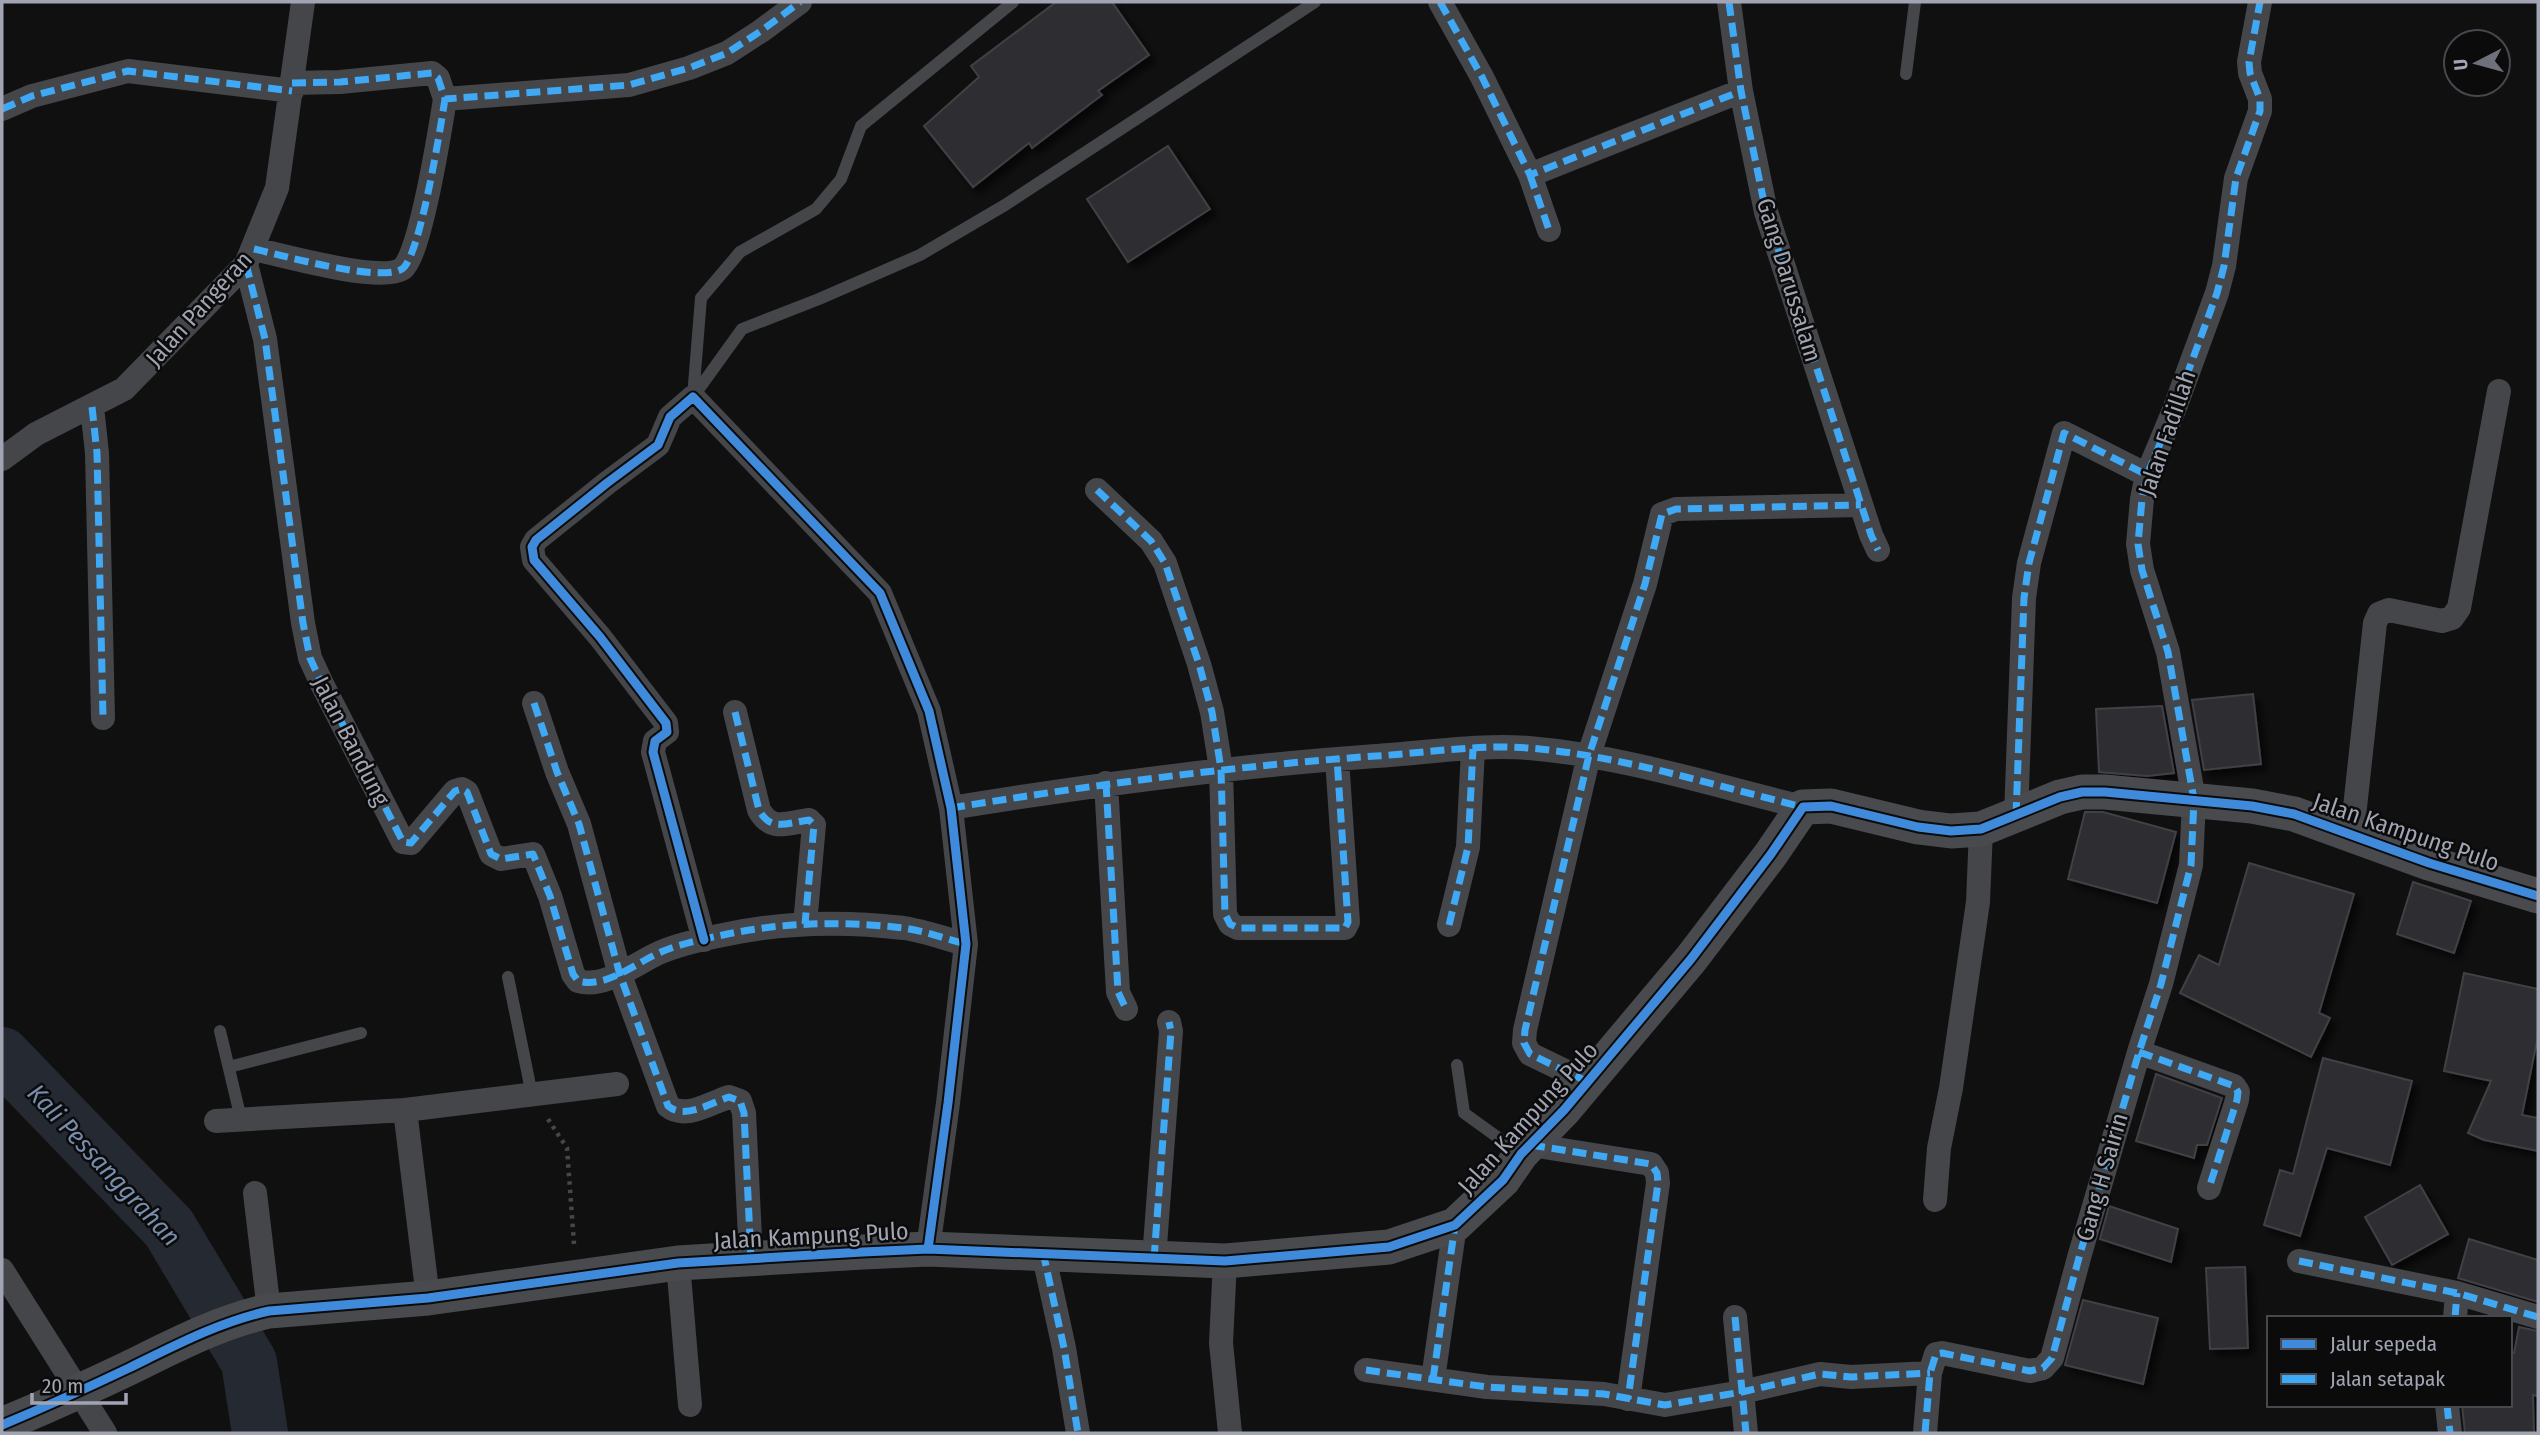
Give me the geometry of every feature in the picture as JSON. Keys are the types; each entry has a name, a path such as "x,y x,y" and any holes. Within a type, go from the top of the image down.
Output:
{"street":[{"name":"Jalan Pangeran","path":"2,459 36,434 124,390 250,257 277,188 303,2"},
{"path":"445,99 629,85 689,68 727,53 761,32 800,2"},
{"path":"1440,2 1489,89 1530,175 1549,230"},
{"name":"Gang Darussalam","path":"1729,2 1741,91 1766,212 1878,550"},
{"name":"Jalan Fadillah","path":"2194,800 2168,652 2142,570 2138,544 2147,475 2217,293 2224,266 2236,178 2260,111 2260,99 2250,74 2249,62 2260,2"},
{"path":"2,109 32,96 128,71 292,87 432,73 438,78 445,99 436,161 409,261 402,269 391,272 352,271 250,257"},
{"path":"1530,175 1741,91"},
{"name":"Jalan Bandung","path":"250,257 265,339 310,658 400,839 411,843 455,791 462,789 471,799 491,854 495,858 533,854 550,896 573,974 578,981 584,983 620,975"},
{"path":"2352,835 2375,623 2378,614 2389,610 2442,621 2452,618 2459,608 2499,391"},
{"path":"704,940 653,752 655,741 667,732 666,723 600,637 534,560 532,547 607,483 658,445 670,417 693,397 880,593 929,711 951,808 966,944 928,1249"},
{"path":"92,407 97,453 103,718"},
{"path":"2016,816 2024,598 2029,563 2064,433 2147,475"},
{"path":"1097,490 1152,541 1165,563 1199,664 1212,712 1222,769 1225,914 1230,924 1238,928 1345,928 1348,922 1337,759"},
{"path":"1588,1082 1530,1054 1524,1043 1589,755 1645,584 1662,514 1676,509 1861,505"},
{"path":"534,703 557,772 579,824 620,975 667,1106 674,1112 685,1113 729,1097 740,1101 744,1113 751,1259"},
{"path":"735,712 759,810 765,821 773,825 809,820 814,825 805,924"},
{"path":"951,808 1106,783 1222,769 1473,749 1525,748 1589,755 1803,807"},
{"path":"1449,925 1468,848 1473,749"},
{"path":"1106,783 1118,992 1126,1009"},
{"name":"Jalan Kampung Pulo","path":"2,1425 78,1393 201,1333 259,1313 428,1298 678,1263 928,1249 1224,1261 1389,1247 1455,1225 1503,1180 1526,1149 1588,1082 1691,959 1771,854 1803,807 1831,806 1918,827 1951,831 1980,829 2060,797 2082,792 2194,800 2294,814 2480,879 2538,896"},
{"name":"Gang H Sairin","path":"1930,1373 1934,1357 1942,1353 2030,1371 2043,1368 2052,1358 2161,984 2191,864 2194,800"},
{"path":"1935,1200 1939,1148 1951,1088 1978,902 1980,829"},
{"path":"620,975 662,951 761,928 805,924 906,929 966,944"},
{"path":"1154,1259 1171,1031 1169,1022"},
{"path":"2139,1052 2234,1086 2238,1092 2209,1188"},
{"path":"216,1121 405,1110 617,1084"},
{"path":"405,1110 428,1298"},
{"path":"1526,1149 1651,1164 1657,1172 1658,1183 1628,1399"},
{"path":"255,1194 259,1313"},
{"path":"1433,1380 1455,1225"},
{"path":"1043,1252 1064,1348 1078,1433"},
{"path":"1224,1261 1221,1343 1230,1433"},
{"path":"2299,1261 2456,1306 2538,1317"},
{"path":"678,1263 690,1405"},
{"path":"2,1270 105,1433"},
{"path":"1735,1317 1745,1433"},
{"path":"1366,1370 1488,1387 1604,1394 1665,1405 1742,1392 1820,1374 1851,1377 1930,1373 1926,1433"},
{"path":"2447,1407 2450,1433"}],"lane":[{"path":"693,397 701,298 740,252 816,209 841,179 861,127 1013,2"},
{"path":"693,397 742,329 819,299 920,254 1005,205 1315,2"},
{"path":"1906,74 1915,2"},
{"path":"508,977 532,1095"},
{"path":"220,1031 242,1119"},
{"path":"229,1067 361,1033"},
{"path":"1457,1065 1464,1113 1526,1149"}],"path":[{"path":"532,1095 567,1148 577,1278"}],"building":[{"path":"1056,2 1112,2 1149,55 1098,91 1102,95 1032,148 1029,143 973,187 924,126 979,77 971,66"},
{"path":"1168,146 1210,209 1128,262 1087,199"},
{"path":"2253,694 2261,764 2204,770 2192,700"},
{"path":"2162,706 2174,773 2147,776 2099,772 2096,709"},
{"path":"2085,812 2103,812 2176,832 2157,903 2068,879"},
{"path":"2249,863 2354,894 2319,1013 2330,1018 2311,1057 2180,993 2199,955 2219,965"},
{"path":"2413,882 2471,901 2454,953 2397,934"},
{"path":"2464,973 2538,989 2538,1036 2522,1115 2538,1118 2538,1151 2484,1140 2468,1133 2491,1081 2444,1071"},
{"path":"2323,1058 2412,1081 2390,1165 2327,1148 2300,1236 2264,1225 2280,1170 2293,1174"},
{"path":"2156,1074 2222,1098 2207,1145 2197,1145 2194,1158 2136,1141"},
{"path":"2420,1185 2448,1234 2392,1265 2365,1217"},
{"path":"2109,1206 2178,1229 2171,1262 2100,1239"},
{"path":"2469,1239 2538,1260 2538,1302 2458,1278"},
{"path":"2245,1267 2248,1348 2210,1349 2206,1268"},
{"path":"2083,1300 2158,1318 2143,1384 2065,1365"},
{"path":"2519,1327 2538,1331 2538,1396 2533,1395 2534,1433 2465,1433 2462,1407 2512,1407 2514,1353"}],"waterway":[{"name":"Kali Pessanggrahan","path":"2,1055 169,1228 249,1362 260,1433"}],"marked path":[{"path":"292,83 340,82 432,73 438,78 445,99 629,85 689,68 727,53 800,2"},
{"path":"1440,2 1482,77 1530,175 1741,91"},
{"path":"1729,2 1741,91 1766,212 1878,550"},
{"path":"1925,1433 1930,1373 1936,1354 2030,1371 2043,1368 2052,1358 2080,1254 2161,984 2191,865 2194,800 2168,652 2142,570 2138,544 2147,475 2217,293 2224,266 2236,178 2260,111 2260,99 2250,73 2249,62 2260,2"},
{"path":"2,109 32,96 128,71 292,91"},
{"path":"254,249 307,262 373,273 402,269 409,260 416,241 445,99"},
{"path":"1530,175 1549,230"},
{"path":"246,264 265,339 310,658 403,842 411,843 455,791 462,789 467,792 491,854 501,859 533,854 550,896 573,974 578,981 610,978 661,952 692,942 790,925 859,924 904,928 966,944"},
{"path":"92,407 97,453 103,718"},
{"path":"2016,816 2024,598 2029,563 2064,433 2147,475"},
{"path":"1097,490 1151,541 1165,563 1199,664 1212,712 1221,769 1225,914 1230,924 1238,928 1345,928 1348,922 1337,759"},
{"path":"1588,1082 1530,1054 1524,1043 1525,1030 1589,755 1645,584 1662,514 1676,509 1861,505"},
{"path":"534,703 557,772 579,824 620,975 668,1106 675,1110 690,1111 729,1097 740,1101 744,1113 751,1259"},
{"path":"735,712 759,810 774,824 809,820 814,825 805,924"},
{"path":"951,808 1216,771 1491,747 1564,752 1633,764 1803,807"},
{"path":"1449,925 1468,847 1473,749"},
{"path":"1106,783 1118,992 1126,1009"},
{"path":"1154,1259 1171,1031 1169,1022"},
{"path":"2139,1052 2234,1086 2238,1092 2209,1188"},
{"path":"1531,1145 1651,1164 1657,1173 1658,1183 1628,1399"},
{"path":"1433,1379 1455,1225"},
{"path":"1043,1252 1064,1348 1078,1433"},
{"path":"2299,1261 2457,1293 2538,1317"},
{"path":"2455,1316 2457,1293"},
{"path":"1735,1317 1746,1433"},
{"path":"1366,1370 1487,1387 1604,1394 1665,1405 1742,1392 1820,1374 1851,1377 1930,1373"},
{"path":"2447,1407 2450,1433"}],"cycle path":[{"path":"704,940 653,752 655,741 667,732 666,723 600,637 534,560 532,547 536,540 658,445 670,417 693,397 880,593 929,711 951,808 966,944 928,1249"},
{"path":"2,1425 197,1335 232,1321 269,1311 428,1298 678,1263 863,1252 928,1249 1225,1261 1389,1247 1455,1225 1503,1180 1521,1154 1564,1110 1691,959 1771,854 1803,807 1831,806 1918,827 1951,831 1981,829 2060,797 2082,792 2252,806 2294,814 2429,863 2538,896"}]}
